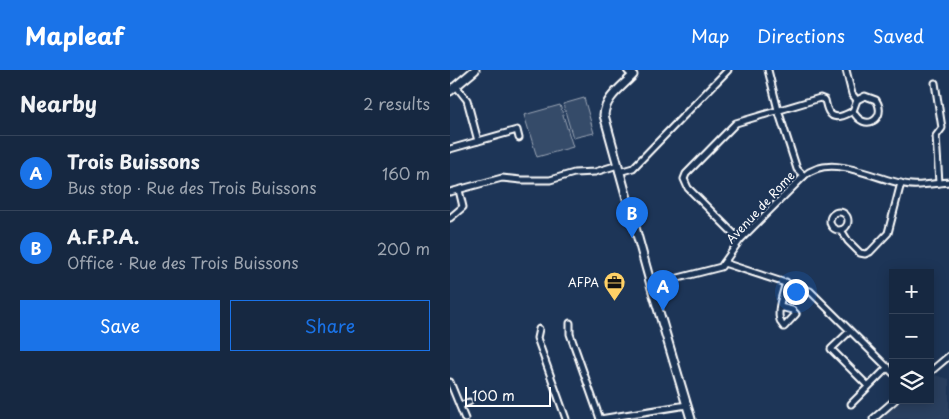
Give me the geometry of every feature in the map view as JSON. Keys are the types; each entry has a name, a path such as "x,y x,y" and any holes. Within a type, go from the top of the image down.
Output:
{"street":[{"path":"475,70 453,89 467,100 478,141"},
{"path":"450,192 502,178 550,180 574,173 633,168 728,70"},
{"path":"768,70 778,110 797,169 804,176 810,170 817,167 834,166 901,183 919,185 949,182"},
{"path":"846,70 852,94 857,100"},
{"path":"633,72 604,107 604,115 651,285 691,419"},
{"path":"935,83 942,128 936,136 940,183"},
{"path":"865,96 876,100 880,109 878,116 872,122 867,123 858,119 853,112 857,100 865,96"},
{"path":"740,240 688,188 684,179 686,174 736,123 820,98 825,100 829,112 833,115 845,115 853,112"},
{"path":"450,149 517,130 519,138"},
{"name":"Avenue de Rome","path":"724,263 740,240 804,176"},
{"path":"841,230 848,242 860,253 870,252 888,233 901,183"},
{"path":"450,218 463,207 460,190"},
{"path":"651,285 721,267 724,263 810,291 888,367 851,404"},
{"path":"780,307 786,282"},
{"path":"570,323 570,334 600,419 687,405"},
{"path":"539,329 537,338 566,419"},
{"path":"850,331 831,349 868,386"},
{"path":"934,369 949,356"},
{"path":"450,382 465,419"},
{"path":"460,406 469,402"},
{"path":"873,419 891,404"}],"shaded area":[{"path":"584,98 594,133 573,138 563,104"},
{"path":"560,105 573,147 537,157 524,115"},
{"path":"934,375 949,379 949,419 866,419 889,401 889,404 934,404"}],"place":[{"name":"A.F.P.A.","path":"632,238"},
{"name":"AFPA","path":"615,301"},
{"name":"Trois Buissons","path":"663,311"}]}
